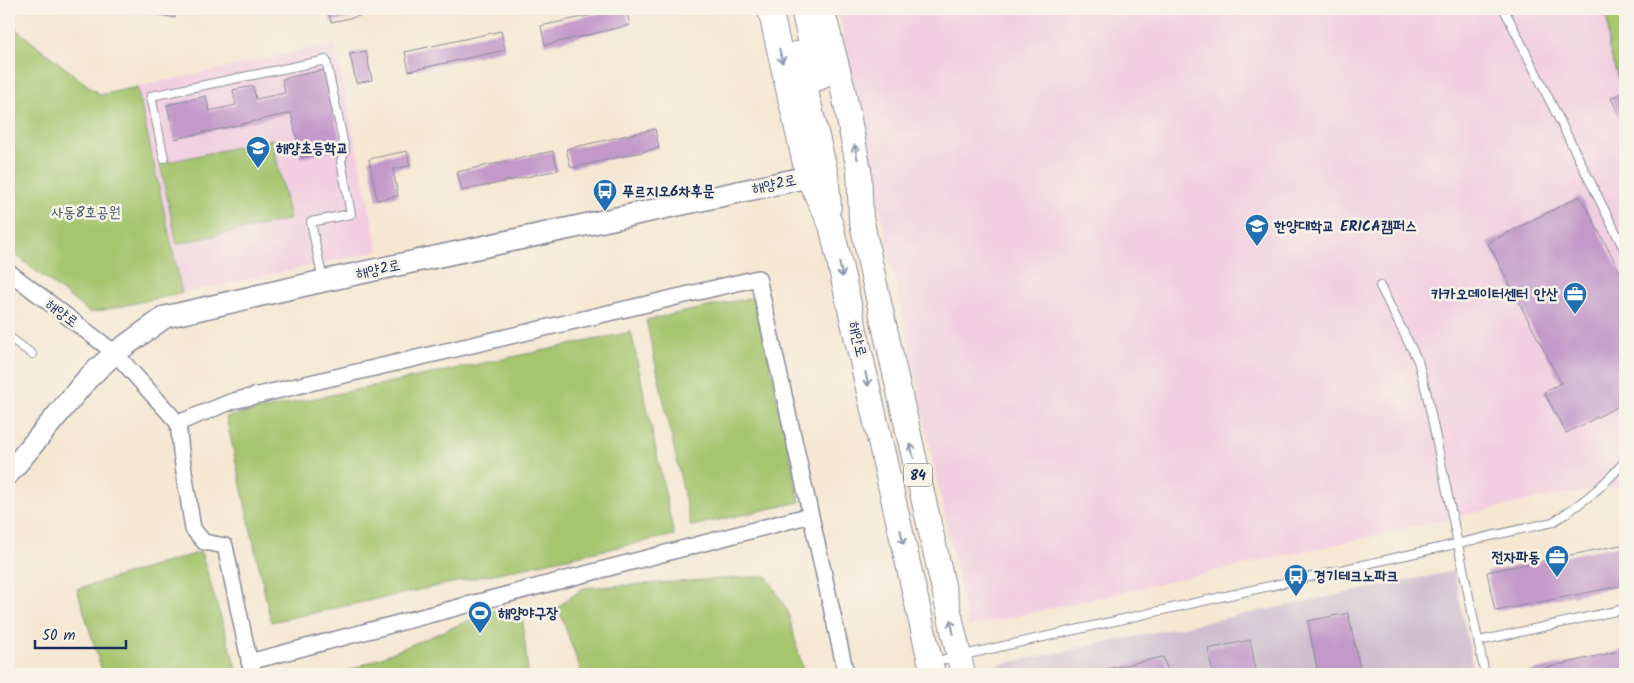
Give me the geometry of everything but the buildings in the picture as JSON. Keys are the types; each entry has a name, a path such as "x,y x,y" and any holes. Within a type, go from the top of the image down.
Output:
{"main road":[{"name":"해안로","path":"770,9 808,177 831,225 932,668"},
{"path":"786,9 826,174 831,225"},
{"path":"803,9 842,176 861,218"},
{"name":"해안로","path":"822,9 843,89 859,170 861,218 872,276 961,665"}],"street":[{"name":"해양2로","path":"9,473 88,378 115,353 165,317 322,281 808,177"},
{"name":"해양로","path":"9,272 115,353 178,423"},
{"path":"811,515 250,668 225,546 204,542 193,529 180,452 178,423 233,401 758,278 811,515 846,674"}],"lane":[{"path":"1504,9 1625,251"},
{"path":"164,158 151,96 326,60 345,150 341,161 351,214 311,222 322,281"},
{"path":"1380,286 1418,361 1459,544 1485,674"},
{"path":"9,337 32,354"},
{"path":"932,668 961,665 1553,522 1584,502 1610,479 1625,461"},
{"path":"1478,641 1625,609"}],"shaded area":[{"name":"한양대학교 ERICA캠퍼스","path":"838,9 1625,9 1625,485 1541,498 968,627"},
{"name":"해양초등학교","path":"334,44 379,251 182,293 137,87"},
{"name":"경기테크노파크","path":"1454,571 1474,674 988,674 987,667"}],"green space":[{"path":"1607,9 1625,9 1625,93 1617,76 1609,49"},
{"name":"사동8호공원","path":"9,24 100,95 137,87 182,293 90,313 9,250"},
{"path":"272,139 290,219 177,244 160,164"},
{"path":"755,297 800,502 691,526 646,320"},
{"path":"631,332 674,535 271,622 226,417"},
{"path":"201,552 238,674 103,674 77,589"},
{"path":"767,576 788,612 803,670 802,674 582,674 558,607 583,588"},
{"name":"해양야구장","path":"504,606 522,614 528,674 341,674"}],"place":[{"name":"해양초등학교","path":"258,169"},
{"name":"푸르지오6차후문","path":"605,212"},
{"name":"한양대학교 ERICA캠퍼스","path":"1257,247"},
{"name":"카카오데이터센터 안산","path":"1575,315"},
{"name":"전자파동","path":"1557,578"},
{"name":"경기테크노파크","path":"1296,597"},
{"name":"해양야구장","path":"480,634"}]}
